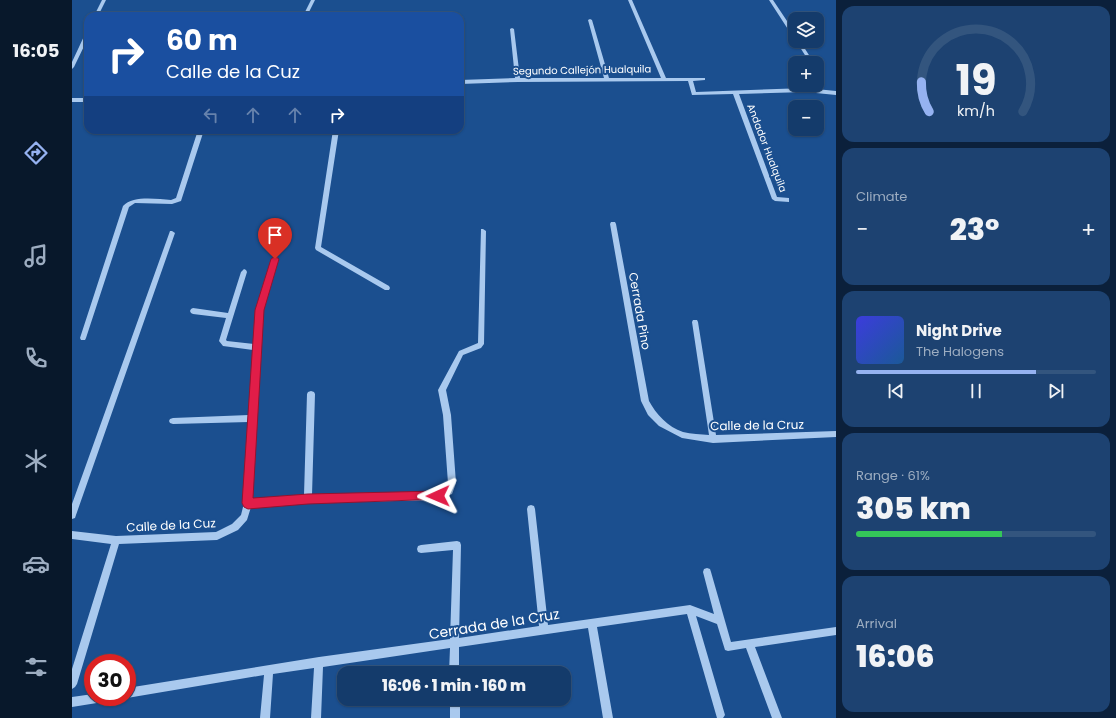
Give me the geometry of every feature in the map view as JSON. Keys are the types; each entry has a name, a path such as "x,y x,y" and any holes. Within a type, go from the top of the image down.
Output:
{"street":[{"path":"98,12 104,0"},
{"path":"307,12 313,0"},
{"path":"630,0 664,78"},
{"path":"771,0 788,26"},
{"path":"590,20 607,80"},
{"path":"512,29 518,80"},
{"path":"72,67 84,42"},
{"name":"Segundo Callejón Hualquila","path":"464,82 664,78 703,79"},
{"path":"690,79 694,94 736,94 806,90 836,93"},
{"name":"Andador Hualquila","path":"736,94 775,199 788,200"},
{"path":"72,100 84,100"},
{"path":"83,338 126,206 135,201 172,202 179,199 201,134"},
{"path":"335,134 318,248 387,288"},
{"name":"Cerrada Pino","path":"613,224 645,401"},
{"path":"248,503 308,499 438,496 449,491 452,483 448,415 442,390 461,353 476,348 480,344 483,231"},
{"path":"72,515 172,233"},
{"name":"Calle de la Cuz","path":"72,535 116,540 217,536 235,527 244,517 248,503 259,310 275,259"},
{"path":"244,272 222,337 222,341 225,344 256,347"},
{"path":"193,311 230,316"},
{"path":"695,322 713,440"},
{"path":"308,499 311,394"},
{"name":"Calle de la Cruz","path":"645,401 651,413 662,424 682,435 713,440 836,434"},
{"path":"173,421 252,418"},
{"path":"531,509 544,630"},
{"path":"72,684 116,540"},
{"path":"421,549 457,545 454,666"},
{"path":"707,572 728,647 836,631"},
{"path":"690,609 720,715"},
{"name":"Cerrada de la Cruz","path":"136,692 319,662 454,644 690,609 721,621"},
{"path":"592,623 608,718"},
{"path":"749,643 777,718"},
{"path":"316,718 319,662"},
{"path":"265,718 269,670"},
{"path":"72,702 84,700"},
{"path":"455,706 455,718"}],"route":[{"path":"275,259 259,310 248,503 308,499 438,496"}]}
